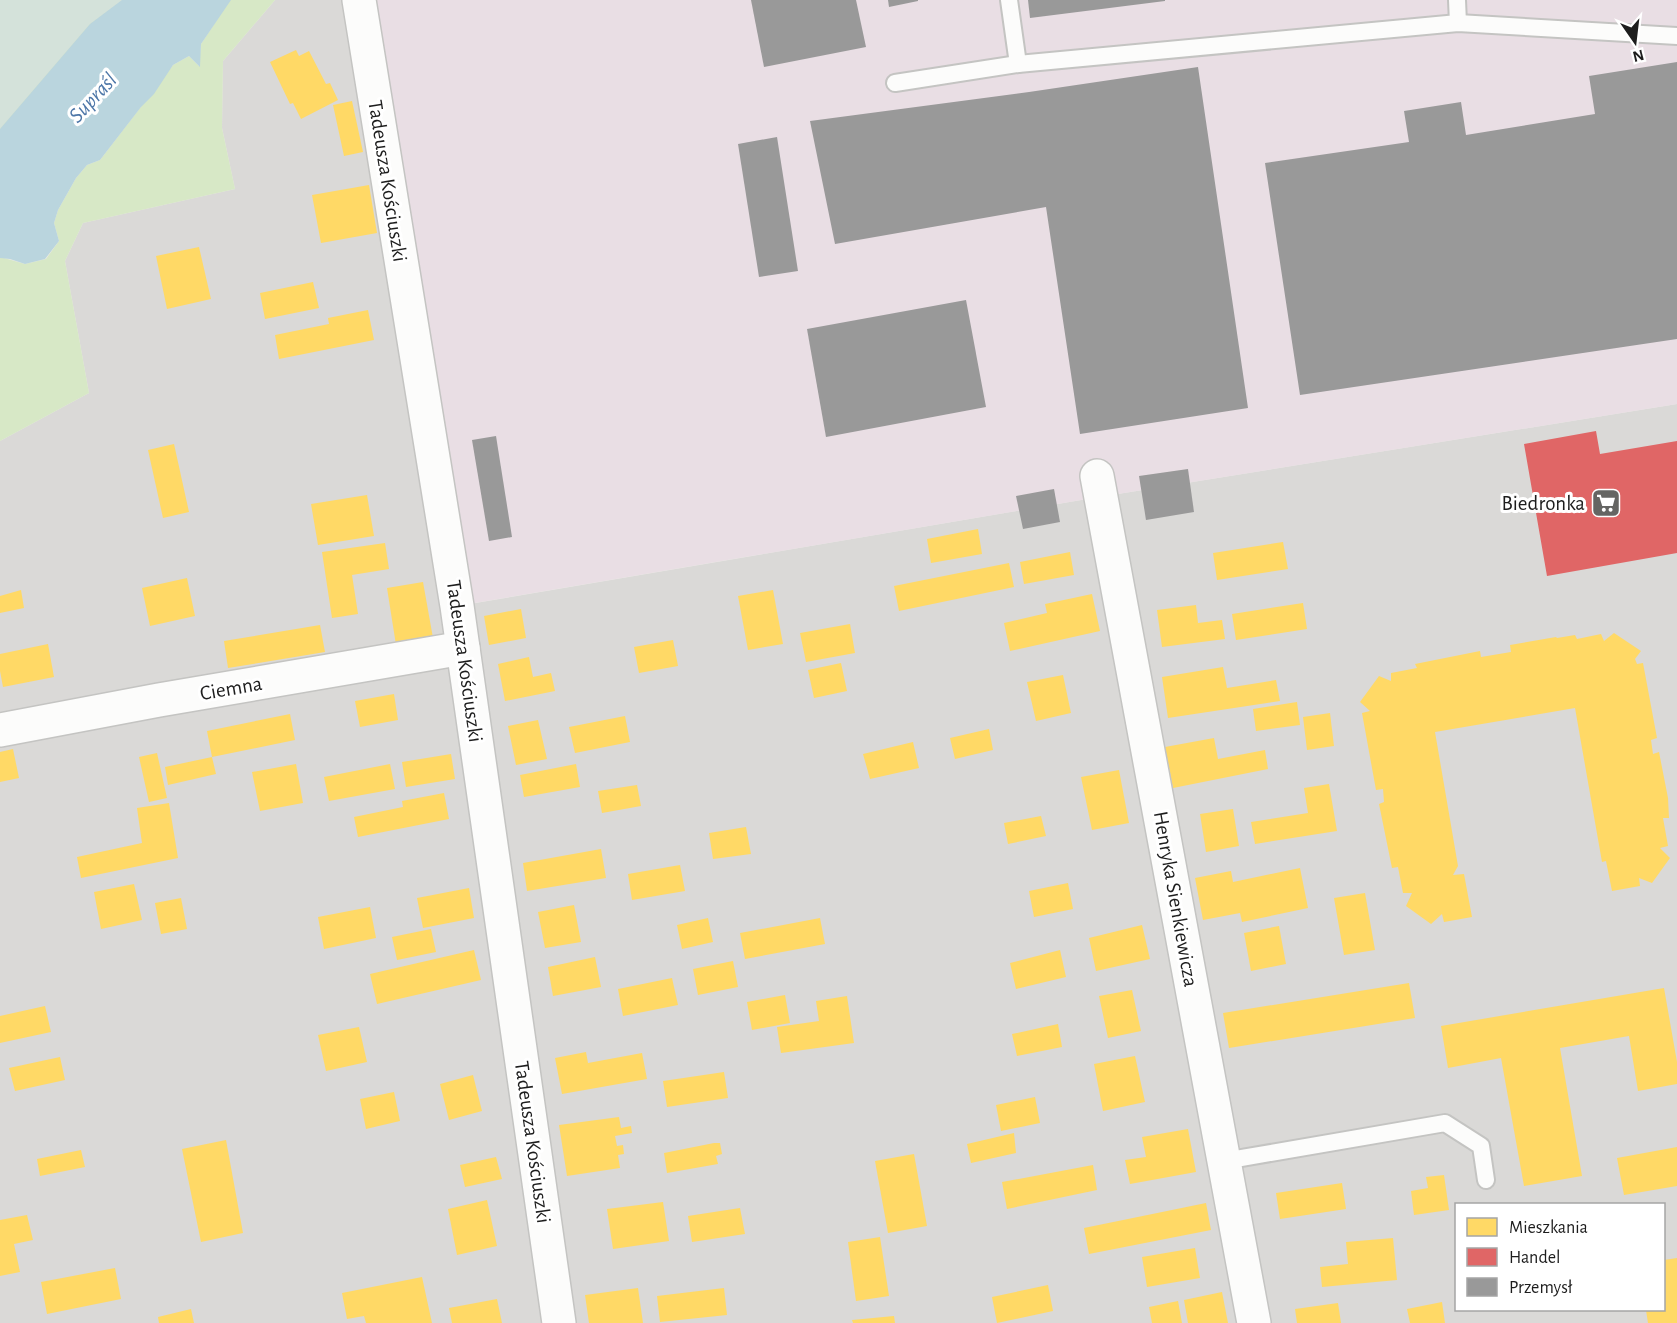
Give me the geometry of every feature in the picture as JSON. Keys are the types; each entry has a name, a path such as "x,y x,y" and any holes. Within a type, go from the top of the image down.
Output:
{"street":[{"name":"Tadeusza Kościuszki","path":"359,0 463,648 559,1323"},
{"name":"Henryka Sienkiewicza","path":"1097,476 1254,1323"},
{"name":"Ciemna","path":"0,730 463,648"}],"lane":[{"path":"1010,0 1018,64"},
{"path":"1457,0 1458,23"},
{"path":"895,83 1018,64 1458,23 1677,36"},
{"path":"1224,1161 1445,1123 1481,1146 1486,1180"}],"shaded area":[{"path":"0,0 123,0 90,24 0,129"},
{"path":"275,0 359,0 458,606 1093,498 1677,404 1677,1323 0,1323 0,441 89,393 65,261 83,223 235,189 222,128 223,61"},
{"path":"359,0 1677,0 1677,404 1093,498 457,606"}],"green space":[{"path":"0,0 185,0 4,258 25,264 46,259 59,241 54,223 58,210 76,178 87,165 100,160 173,65 189,56 199,66 201,44 230,0 275,0 223,61 222,128 235,189 83,223 65,261 89,393 0,441"}],"water":[{"name":"Supraśl","path":"122,0 231,0 201,44 200,67 189,56 173,65 154,94 141,107 100,160 87,165 76,178 58,210 54,223 59,241 45,259 25,264 0,258 0,129 90,24"}],"building: Mieszkania":[{"path":"296,50 299,56 309,51 326,84 330,83 338,100 301,119 293,103 290,104 270,62"},
{"path":"352,101 363,152 344,156 333,105"},
{"path":"369,185 377,233 321,243 312,195"},
{"path":"199,247 211,299 167,309 156,256"},
{"path":"313,282 319,308 265,319 260,293"},
{"path":"368,310 374,340 279,359 275,335 329,324 328,318"},
{"path":"174,444 189,512 163,518 148,450"},
{"path":"367,495 374,536 318,545 311,504"},
{"path":"978,529 982,554 931,563 927,539"},
{"path":"1283,542 1288,569 1217,580 1213,553"},
{"path":"385,543 389,569 352,575 358,614 332,618 322,552"},
{"path":"1070,552 1074,575 1024,584 1020,562"},
{"path":"1009,563 1014,587 899,611 894,586"},
{"path":"187,578 195,616 150,626 142,588"},
{"path":"423,582 433,638 396,645 387,588"},
{"path":"21,590 24,608 0,613 0,596"},
{"path":"773,590 783,644 748,650 738,596"},
{"path":"1092,594 1100,631 1010,651 1004,623 1047,613 1045,604"},
{"path":"1303,603 1307,629 1236,640 1232,614"},
{"path":"1196,605 1198,623 1222,620 1225,639 1162,647 1157,610"},
{"path":"521,609 526,638 489,645 484,616"},
{"path":"850,624 855,653 806,662 800,633"},
{"path":"320,625 325,652 228,668 224,641"},
{"path":"1614,633 1641,651 1635,659 1637,664 1643,663 1657,738 1651,740 1653,754 1659,752 1668,798 1669,818 1663,818 1668,846 1660,848 1670,858 1652,883 1639,878 1640,886 1612,891 1606,861 1602,862 1575,708 1435,732 1458,866 1453,875 1464,874 1472,917 1444,922 1442,914 1431,924 1406,906 1412,893 1403,893 1398,867 1392,868 1379,804 1384,802 1383,789 1376,790 1362,713 1370,711 1360,702 1379,676 1391,681 1391,673 1417,668 1415,664 1480,651 1481,657 1511,652 1510,645 1556,637 1575,635 1577,639 1601,634 1604,641"},
{"path":"673,640 678,666 639,673 634,647"},
{"path":"48,644 54,677 3,687 0,654"},
{"path":"529,657 533,677 551,673 555,691 505,701 498,664"},
{"path":"841,663 847,691 814,698 808,670"},
{"path":"1223,667 1227,688 1276,680 1280,701 1168,718 1162,677"},
{"path":"1063,675 1071,713 1036,721 1027,682"},
{"path":"394,694 398,720 360,727 355,701"},
{"path":"1297,702 1300,725 1256,731 1253,709"},
{"path":"1330,713 1334,746 1307,750 1303,717"},
{"path":"290,714 295,740 212,757 207,731"},
{"path":"625,716 630,742 575,753 569,727"},
{"path":"538,720 547,759 516,765 508,726"},
{"path":"989,729 993,750 955,759 950,738"},
{"path":"1214,738 1218,759 1265,750 1268,769 1173,788 1165,747"},
{"path":"913,742 919,768 870,779 863,754"},
{"path":"13,749 19,778 0,782 0,752"},
{"path":"157,753 167,798 149,802 139,757"},
{"path":"451,754 455,779 406,787 402,762"},
{"path":"212,757 216,774 168,785 165,767"},
{"path":"296,764 303,803 260,811 252,772"},
{"path":"390,764 395,789 329,801 324,777"},
{"path":"576,764 580,787 524,797 520,775"},
{"path":"1119,770 1129,823 1092,830 1081,777"},
{"path":"1329,784 1337,831 1255,844 1251,822 1308,813 1304,788"},
{"path":"637,785 641,806 602,813 598,791"},
{"path":"444,793 449,819 358,837 354,817 403,807 402,801"},
{"path":"169,803 178,858 81,878 77,857 142,843 137,808"},
{"path":"1233,809 1239,846 1206,852 1200,814"},
{"path":"1041,816 1046,836 1008,844 1004,823"},
{"path":"746,827 751,854 713,859 709,833"},
{"path":"601,849 606,878 527,891 523,863"},
{"path":"680,865 685,891 632,900 628,874"},
{"path":"1300,868 1308,908 1242,922 1240,913 1203,920 1195,878 1231,871 1233,882"},
{"path":"1068,883 1073,909 1034,917 1029,891"},
{"path":"134,884 142,920 101,929 94,892"},
{"path":"469,888 474,918 423,928 417,898"},
{"path":"1365,893 1375,950 1344,955 1334,898"},
{"path":"181,898 187,929 161,934 155,903"},
{"path":"574,905 581,942 545,948 538,912"},
{"path":"370,907 376,938 324,949 318,917"},
{"path":"708,918 713,942 682,949 677,925"},
{"path":"820,918 825,944 745,959 740,933"},
{"path":"1142,925 1150,959 1096,971 1089,938"},
{"path":"1279,926 1286,964 1251,971 1244,933"},
{"path":"431,929 436,952 397,960 392,937"},
{"path":"474,950 481,980 377,1004 370,974"},
{"path":"1060,950 1066,977 1016,989 1010,963"},
{"path":"595,957 601,987 553,996 548,967"},
{"path":"733,961 738,987 698,995 693,969"},
{"path":"672,978 678,1005 623,1016 618,989"},
{"path":"1409,983 1415,1018 1229,1048 1223,1013"},
{"path":"1664,988 1677,1062 1677,1084 1638,1091 1629,1036 1560,1048 1582,1176 1524,1186 1501,1058 1448,1068 1441,1026"},
{"path":"1132,990 1141,1031 1108,1038 1099,996"},
{"path":"785,995 790,1023 752,1030 747,1002"},
{"path":"847,996 854,1043 781,1053 777,1027 819,1021 816,1001"},
{"path":"45,1006 51,1032 0,1043 0,1016"},
{"path":"1058,1024 1062,1047 1017,1056 1012,1034"},
{"path":"359,1027 367,1062 326,1071 318,1035"},
{"path":"586,1052 588,1063 642,1053 647,1079 562,1094 555,1058"},
{"path":"1135,1056 1145,1102 1103,1111 1094,1064"},
{"path":"60,1057 65,1080 15,1091 9,1068"},
{"path":"724,1072 728,1098 667,1107 663,1081"},
{"path":"473,1075 482,1111 449,1120 440,1084"},
{"path":"394,1092 400,1121 366,1129 360,1099"},
{"path":"1035,1097 1040,1123 1001,1131 996,1105"},
{"path":"619,1117 621,1128 631,1126 632,1133 615,1136 617,1146 623,1145 624,1154 618,1155 620,1168 567,1176 559,1125"},
{"path":"1188,1129 1196,1172 1130,1184 1125,1160 1146,1157 1142,1137"},
{"path":"1014,1133 1016,1153 971,1163 967,1144"},
{"path":"226,1140 243,1233 201,1242 182,1149"},
{"path":"720,1143 722,1154 716,1156 718,1164 667,1173 664,1153"},
{"path":"1677,1147 1677,1186 1624,1195 1617,1158"},
{"path":"81,1150 85,1167 40,1176 37,1159"},
{"path":"914,1154 927,1226 888,1233 875,1161"},
{"path":"496,1157 502,1179 465,1187 460,1165"},
{"path":"1093,1165 1097,1190 1007,1209 1002,1182"},
{"path":"1444,1175 1449,1210 1414,1215 1411,1191 1428,1188 1426,1177"},
{"path":"1342,1183 1346,1209 1280,1219 1276,1193"},
{"path":"487,1200 497,1246 457,1255 448,1209"},
{"path":"663,1202 669,1241 613,1249 607,1209"},
{"path":"1206,1203 1211,1230 1089,1254 1084,1228"},
{"path":"740,1208 745,1234 692,1242 688,1216"},
{"path":"27,1215 33,1240 14,1244 20,1272 0,1276 0,1220"},
{"path":"880,1237 889,1296 856,1301 848,1242"},
{"path":"1393,1238 1397,1280 1322,1287 1320,1267 1348,1264 1346,1242"},
{"path":"1195,1248 1200,1278 1147,1287 1142,1257"},
{"path":"1677,1258 1677,1323 1648,1323 1646,1311 1665,1311 1665,1260"},
{"path":"115,1268 121,1299 47,1314 41,1282"},
{"path":"422,1277 432,1323 366,1323 364,1316 347,1319 342,1293"},
{"path":"1048,1285 1053,1311 997,1323 992,1297"},
{"path":"638,1288 643,1323 589,1323 585,1295"},
{"path":"724,1288 727,1315 660,1322 657,1296"},
{"path":"1222,1292 1228,1323 1188,1323 1184,1300"},
{"path":"497,1299 502,1323 452,1323 449,1308"},
{"path":"1178,1301 1182,1323 1152,1323 1149,1307"},
{"path":"1442,1302 1445,1323 1410,1323 1407,1309"},
{"path":"1338,1303 1341,1323 1297,1323 1295,1309"},
{"path":"191,1309 194,1323 159,1323 158,1317"},
{"path":"894,1316 895,1323 853,1323 852,1320"}],"building: Handel":[{"name":"Biedronka","path":"1596,431 1600,454 1677,441 1677,553 1547,576 1524,444"}],"building: Przemysł":[{"path":"751,0 856,0 866,47 764,67"},
{"path":"888,0 918,0 918,1 889,7"},
{"path":"1028,0 1165,0 1165,1 1030,18"},
{"path":"1677,62 1677,339 1300,395 1265,163 1409,142 1404,111 1461,102 1466,135 1595,114 1589,76"},
{"path":"1198,67 1248,408 1080,434 1046,207 835,244 810,121"},
{"path":"777,137 798,271 759,277 738,144"},
{"path":"966,300 986,407 826,437 807,329"},
{"path":"496,436 512,537 489,541 472,440"},
{"path":"1188,469 1194,512 1146,520 1139,476"},
{"path":"1054,489 1060,522 1023,529 1016,496"}],"place":[{"name":"Biedronka","path":"1606,503"}]}
